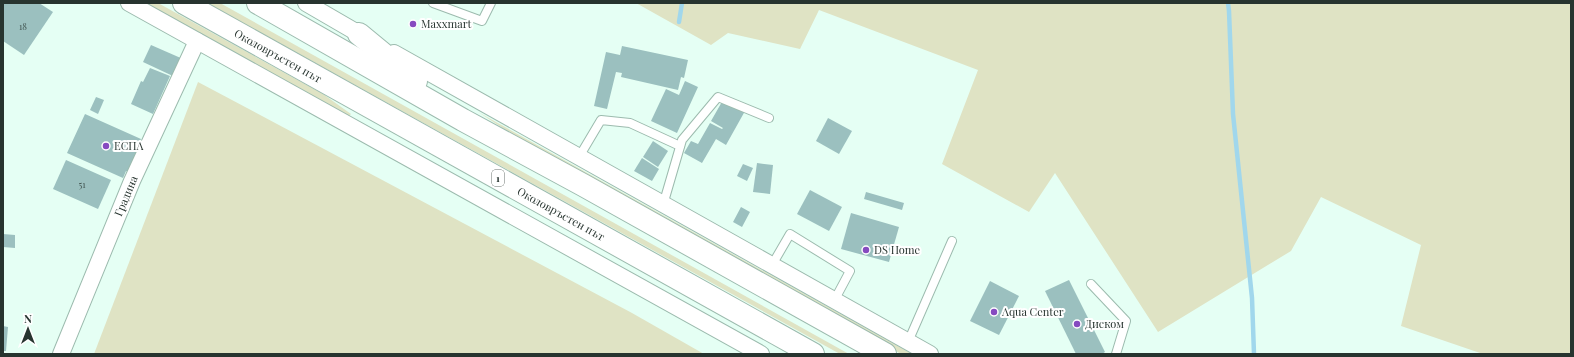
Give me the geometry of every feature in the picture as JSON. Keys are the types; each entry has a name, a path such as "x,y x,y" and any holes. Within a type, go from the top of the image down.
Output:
{"highway":[{"name":"Околовръстен път","path":"184,3 813,354"},
{"path":"258,3 463,120 590,189 885,354"},
{"path":"360,34 463,120"}],"street":[{"path":"129,3 761,354"},
{"path":"308,4 930,354"},
{"name":"Градина","path":"61,354 132,181 197,41"}],"lane":[{"path":"433,3 482,21 491,3"},
{"path":"663,205 682,140 718,97 769,118"},
{"path":"579,157 601,120 630,123 680,146"},
{"path":"772,265 790,234 850,271 834,300"},
{"path":"908,342 952,241"},
{"path":"1091,284 1126,321 1116,354"}],"green space":[{"path":"142,3 158,3 323,94 351,114 348,117"},
{"path":"207,3 220,3 849,354 840,354"},
{"path":"636,3 1571,3 1571,354 1483,354 1401,326 1421,245 1321,197 1291,251 1158,332 1055,173 1029,212 942,164 978,70 819,10 800,49 728,33 711,45"},
{"path":"198,82 632,313 704,354 94,354"},
{"path":"478,112 912,354 901,354 541,153"}],"building":[{"path":"3,3 39,3 53,12 24,55 3,41"},
{"path":"151,45 183,59 175,77 143,62"},
{"path":"622,46 688,60 684,78 681,77 678,90 621,77 622,73 616,72 607,109 594,106 606,52 620,55"},
{"path":"150,68 170,76 153,114 131,104 141,81 143,82"},
{"path":"685,81 698,87 677,133 651,121 666,89 679,95"},
{"path":"96,97 104,100 98,114 90,110"},
{"path":"723,100 745,111 726,145 716,139 702,163 684,153 691,141 698,144 710,123 722,129 723,128 711,121"},
{"path":"85,114 141,139 138,145 143,148 131,173 126,171 123,178 67,153"},
{"path":"828,118 852,131 839,154 816,141"},
{"path":"653,141 668,151 658,167 643,157"},
{"path":"642,158 659,169 652,181 634,171"},
{"path":"66,160 111,180 98,209 53,189"},
{"path":"757,163 773,165 770,194 753,192"},
{"path":"743,164 753,168 747,181 737,176"},
{"path":"810,190 842,207 829,231 797,214"},
{"path":"866,192 904,203 902,210 864,199"},
{"path":"741,207 750,212 742,227 733,222"},
{"path":"851,213 899,227 889,262 841,249"},
{"path":"3,234 15,235 15,248 3,247"},
{"path":"1069,280 1105,352 1102,354 1076,354 1045,291"},
{"path":"990,281 1019,296 999,335 970,321"},
{"path":"3,326 8,327 6,351 3,351"}],"waterway":[{"path":"679,22 682,3"},
{"path":"1228,3 1233,114 1252,298 1254,354"}],"place":[{"name":"Maxxmart","path":"413,24"},
{"name":"ЕСПА","path":"106,146"},
{"name":"DS Home","path":"866,250"},
{"name":"Aqua Center","path":"994,312"},
{"name":"Диском","path":"1077,324"}]}
